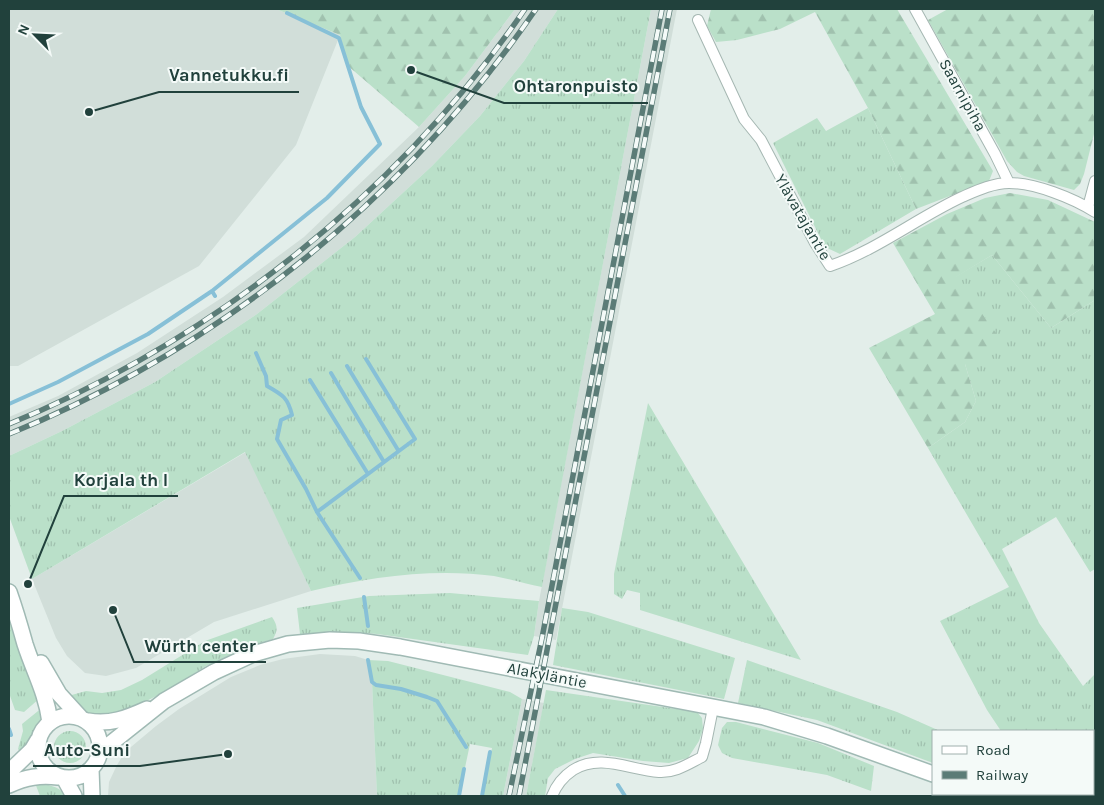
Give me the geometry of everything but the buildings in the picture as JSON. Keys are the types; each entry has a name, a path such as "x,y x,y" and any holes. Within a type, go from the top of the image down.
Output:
{"street":[{"name":"Saarnipiha","path":"915,9 996,154 1009,183"},
{"name":"Ylävatajantie","path":"698,20 744,119 761,140 815,243 830,266 850,259 950,203 977,190 994,185 1009,183 1032,187 1056,194 1092,209"},
{"path":"1092,209 1095,180"},
{"path":"9,592 22,628 25,644 47,701 50,722"},
{"path":"9,785 37,776 74,778 83,775 95,764 100,752 98,735 94,728 59,694 22,628"},
{"name":"Alakyläntie","path":"84,719 100,723 113,722 164,701 214,672 253,654 288,644 330,640 359,641 400,647 764,717 932,774"},
{"name":"Alakyläntie","path":"100,752 164,701"},
{"path":"552,796 554,790 566,774 581,766 596,762 616,763 660,772 675,771 702,757 714,708"},
{"path":"9,772 32,750 45,727 50,722 59,717 70,715 84,719"},
{"path":"38,740 40,758 45,767 52,773 62,777 74,796"},
{"path":"91,769 92,796"}],"shaded area":[{"path":"9,9 276,9 340,35 296,145 199,266 18,366 9,366"},
{"path":"515,9 558,9 524,61 480,116 432,166 355,237 257,314 155,382 62,431 9,456 9,417 58,396 137,353 223,297 304,237 419,127 465,76"},
{"path":"651,9 677,9 556,640 534,636 539,601"},
{"path":"246,452 311,591 214,622 136,668 106,676 85,673 67,656 56,638 32,579"},
{"path":"320,654 355,656 368,660 372,682 377,796 108,796 109,782 125,752 179,709 231,677 260,665 283,659"},
{"path":"522,699 544,703 526,796 503,796"}],"green space":[{"path":"276,9 515,9 465,76 419,127 347,65 340,35"},
{"path":"558,9 651,9 542,587 494,576 448,573 379,578 311,591 245,452 32,579 9,516 9,456 62,431 155,382 257,314 355,237 432,166 480,116 524,61"},
{"path":"711,9 897,9 993,171 989,181 916,209 868,108 815,12 780,29 737,40 716,42 707,26"},
{"path":"948,9 1095,9 1095,130 1084,174 1080,184 1074,190 1024,176 1017,172 1007,161 928,20"},
{"path":"868,108 916,209 840,254 825,247 773,143 817,118 826,131"},
{"path":"1010,193 1048,200 1095,222 1095,300 1051,328 992,255 956,277 1001,340 965,364 976,401 965,422 928,448 869,348 935,314 893,243 947,214 985,198"},
{"path":"992,255 1051,328 1095,300 1095,569 1090,572 1056,517 1002,549 1039,623 1083,686 1095,674 1095,773 1094,730 1000,730 987,710 940,621 1009,587 928,448 965,422 976,401 965,364 955,277"},
{"path":"648,403 801,660 640,610 640,593 627,590 622,599 614,594 614,574"},
{"path":"450,593 539,601 534,636 528,655 377,634 352,632 300,634 297,608 369,596"},
{"path":"562,608 588,612 735,658 724,699 553,665"},
{"path":"272,617 277,628 273,639 249,646 206,666 168,690 117,716 88,715 68,696 86,691 102,693 121,690 142,680 205,641"},
{"path":"9,621 17,644 37,685 40,698 24,712 15,710 9,693"},
{"path":"368,660 388,661 510,692 522,699 503,796 483,796 492,748 470,744 459,796 377,796 372,682"},
{"path":"747,660 897,712 938,730 932,730 932,763 817,720 738,703"},
{"path":"546,690 697,712 702,718 703,729 699,741 688,758 669,763 593,753 555,769 548,778 545,796 526,796"},
{"path":"43,707 41,721 21,753 18,749 23,731 22,724"},
{"path":"727,722 736,722 818,743 874,766 871,791 827,775 732,758 722,753 718,745 722,728"},
{"path":"70,731 82,735 86,747 82,759 70,763 58,759 54,747 58,735"},
{"path":"35,783 56,788 66,796 40,796"}],"waterway":[{"path":"212,291 327,198 380,144 361,107 339,38 287,13"},
{"path":"9,404 58,382 148,334 212,291 215,296"},
{"path":"256,353 266,376 267,386 284,398 289,405 292,415 281,420 277,439 317,512 360,578"},
{"path":"317,512 415,439 366,359"},
{"path":"347,366 398,450"},
{"path":"331,373 384,462"},
{"path":"310,380 368,474"},
{"path":"364,597 368,626"},
{"path":"368,660 372,682 376,685 401,689 437,701 466,747"},
{"path":"9,729 11,735"},
{"path":"482,796 490,752"},
{"path":"459,796 464,769"},
{"path":"618,785 625,796"}],"railway":[{"path":"9,424 85,390 158,349 229,304 297,254 361,199 420,139 475,76 525,9"},
{"path":"9,434 87,399 162,358 234,311 303,260 368,203 429,143 485,78 536,9"},
{"path":"509,796 542,638 662,9"},
{"path":"519,796 670,9"}],"place":[{"name":"Ohtaronpuisto","path":"411,70"},
{"name":"Vannetukku.fi","path":"89,112"},
{"name":"Korjala th I","path":"28,584"},
{"name":"Würth center","path":"113,610"},
{"name":"Auto-Suni","path":"228,754"}]}
